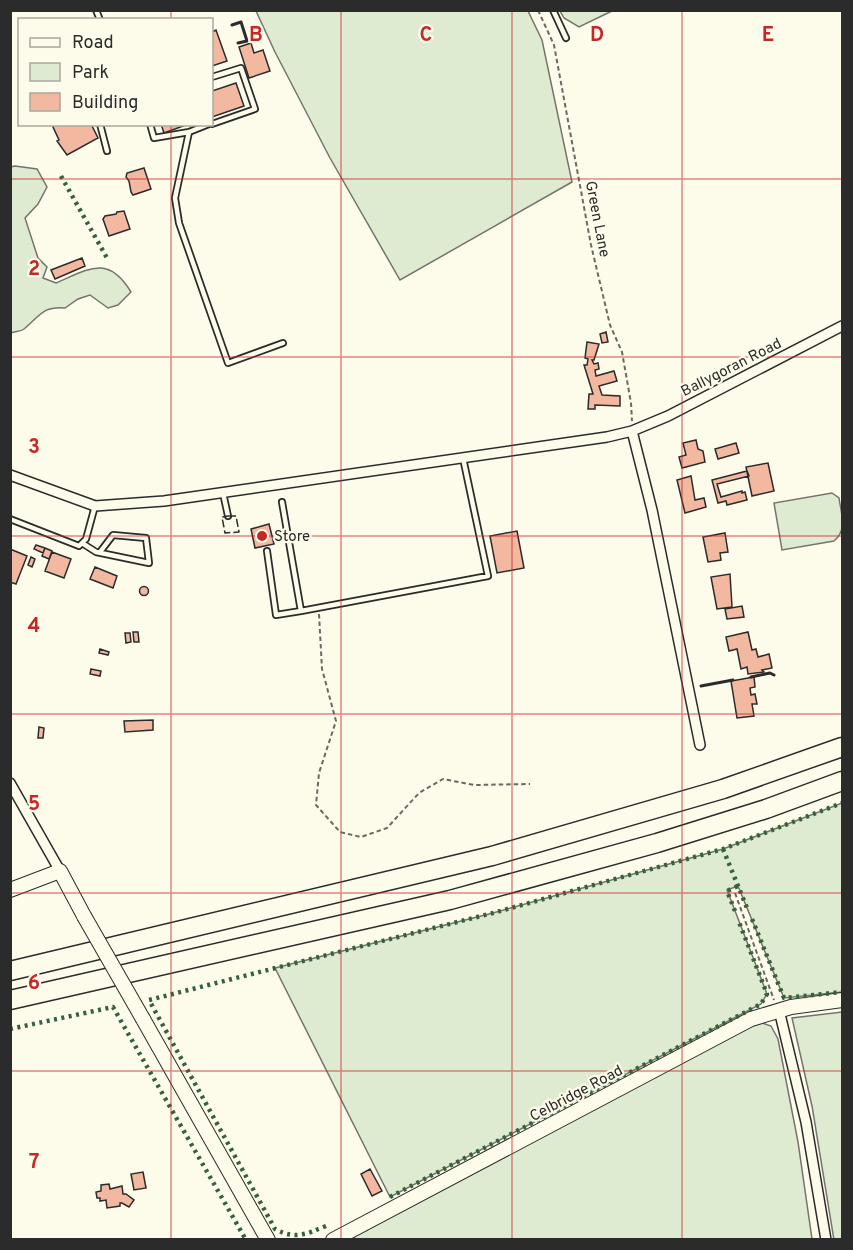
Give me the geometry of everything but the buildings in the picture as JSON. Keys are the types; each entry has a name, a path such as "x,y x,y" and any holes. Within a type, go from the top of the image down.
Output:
{"highway":[{"path":"10,971 492,856 723,789 843,747"},
{"path":"10,1000 461,898 668,840 766,809 843,781"}],"main road":[{"path":"10,890 60,871 268,1239"},
{"name":"Celbridge Road","path":"333,1239 751,1019 779,1010 843,1000"}],"street":[{"name":"Ballygoran Road","path":"95,506 164,501 607,437 632,431 682,409 843,326"},
{"path":"632,431 652,510 700,745"},
{"path":"10,475 95,506"},
{"path":"10,783 60,871"},
{"path":"779,1010 806,1122 826,1239"}],"lane":[{"path":"553,10 566,38"},
{"path":"213,77 241,68 255,109 213,123"},
{"path":"101,126 107,151"},
{"path":"151,126 154,138 189,132 196,126"},
{"path":"189,132 176,198 179,223 228,363 283,343"},
{"path":"267,551 276,615 488,576 463,458"},
{"path":"223,492 228,516"},
{"path":"282,502 301,611"},
{"path":"10,519 79,546 86,539 95,506"},
{"path":"82,543 100,552 149,563 146,538 112,535 100,552"}],"path":[{"name":"Green Lane","path":"538,10 554,45 591,245 610,325 622,351 631,403 632,431"},
{"path":"318,608 322,669 336,721 320,773 316,805 340,832 361,837 387,828 419,793 443,779 474,785 530,784"},
{"path":"735,893 759,955 766,983 779,1010"}],"green space":[{"path":"256,11 528,11 542,40 572,182 400,280 330,158"},
{"path":"560,11 612,11 579,27 564,18"},
{"path":"10,167 37,169 47,187 38,204 25,218 38,258 47,267 43,278 56,283 88,270 106,269 123,280 131,292 118,305 108,308 90,295 78,299 65,308 46,310 21,331 11,333"},
{"path":"832,493 839,498 842,515 842,527 838,537 834,541 782,550 774,503"},
{"path":"842,803 842,992 784,998 738,886 727,890 767,994 761,1004 390,1197 275,968 493,913 723,849"},
{"path":"842,1012 842,1239 834,1240 812,1106 792,1018"},
{"path":"762,1023 771,1026 778,1039 798,1142 812,1239 348,1240 746,1028"}],"hedge":[{"path":"61,176 107,258"},
{"path":"326,1226 295,1235 275,1229 149,1000 493,913 723,849 842,803"},
{"path":"723,849 747,908"},
{"path":"735,911 727,891 738,886"},
{"path":"752,919 784,998 842,992"},
{"path":"390,1197 761,1004 767,994 739,922"},
{"path":"10,1029 113,1007 246,1240"}],"fence":[{"path":"228,516 236,516 239,532 225,533 222,517 228,516"}],"wall":[{"path":"232,25 241,22 247,41 238,43"},
{"path":"751,677 770,673 774,675"},
{"path":"701,686 733,680"}],"place":[{"name":"Store","path":"262,536"}]}
